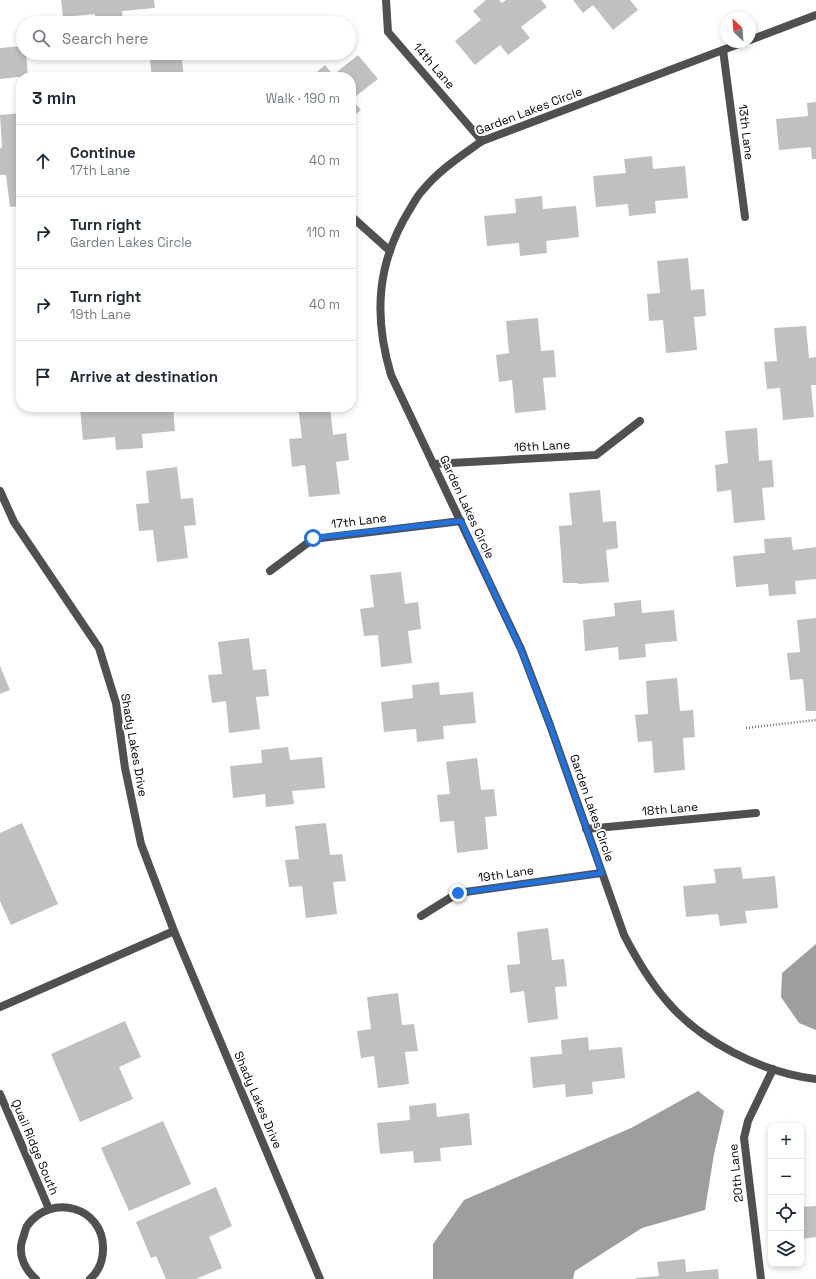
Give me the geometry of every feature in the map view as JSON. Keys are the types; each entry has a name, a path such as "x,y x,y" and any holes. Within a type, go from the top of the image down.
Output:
{"street":[{"name":"14th Lane","path":"386,0 388,32 482,141"},
{"path":"756,38 816,15"},
{"name":"Garden Lakes Circle","path":"728,48 482,141 453,161 421,192 400,225 386,264 380,295 381,329 391,375 521,650 550,725 624,935 641,968 666,1000 692,1026 707,1037 734,1053 773,1070 816,1079"},
{"name":"13th Lane","path":"723,50 745,217"},
{"path":"356,220 390,251"},
{"name":"16th Lane","path":"433,464 596,455 640,421"},
{"name":"Shady Lakes Drive","path":"0,491 14,522 99,648 116,703 125,768 142,844 174,931 320,1279"},
{"name":"17th Lane","path":"270,571 313,538 461,521"},
{"name":"18th Lane","path":"586,829 756,813"},
{"name":"19th Lane","path":"421,916 458,893 602,873"},
{"path":"0,1007 174,931"},
{"name":"20th Lane","path":"761,1279 744,1138 748,1121 773,1070"},
{"name":"Quail Ridge South","path":"0,1094 49,1209"},
{"name":"Quail Ridge South","path":"36,1279 29,1273 23,1260 21,1246 27,1227 36,1216 49,1209 63,1207 77,1209 88,1215 98,1226 104,1239 103,1259 96,1273 90,1279"}],"path":[{"path":"746,728 816,720"}],"shaded area":[{"path":"816,944 816,1030 799,1023 781,997 782,973"},
{"path":"698,1091 724,1111 714,1154 705,1210 642,1228 575,1271 573,1279 433,1279 433,1244 464,1200 631,1128"}],"building":[{"path":"61,0 154,0 155,8 122,11 122,16 95,16 95,14 63,16"},
{"path":"486,0 499,0 502,3 506,0 541,0 547,7 521,27 530,38 508,55 500,45 475,65 455,41 481,20 473,11"},
{"path":"573,0 630,0 638,10 613,30 593,5 583,13"},
{"path":"16,47 16,60 27,60 28,72 16,72 16,77 0,79 0,48"},
{"path":"358,55 378,79 356,96 356,72 337,72 352,60 356,60 356,57"},
{"path":"150,60 182,60 183,72 151,72"},
{"path":"325,65 331,72 317,72"},
{"path":"816,102 816,159 812,159 811,147 779,150 776,119 808,116 807,103"},
{"path":"356,104 361,110 356,114"},
{"path":"16,113 16,206 10,207 6,175 0,175 0,148 2,148 0,115"},
{"path":"652,156 653,169 685,166 688,198 655,201 656,213 629,216 628,204 596,207 593,176 626,173 624,159"},
{"path":"542,196 543,209 576,206 579,237 546,241 547,253 520,256 519,243 487,246 484,216 516,213 515,199"},
{"path":"688,258 691,290 704,289 706,316 694,317 697,350 666,353 663,320 649,321 647,294 660,293 657,261"},
{"path":"538,318 541,351 554,350 556,377 543,378 546,410 515,413 512,380 499,382 496,355 509,353 506,321"},
{"path":"806,326 809,358 816,357 816,385 811,385 814,417 783,420 780,388 767,389 764,362 777,361 774,328"},
{"path":"80,412 173,412 175,431 142,434 143,448 116,450 115,437 83,440"},
{"path":"299,412 331,412 333,435 346,433 349,460 336,462 340,494 309,497 305,465 292,467 289,439 302,438"},
{"path":"757,428 759,461 772,460 774,487 762,488 765,520 734,523 731,490 717,492 715,465 728,463 725,431"},
{"path":"177,467 181,499 193,498 196,525 184,526 188,558 157,562 153,530 139,531 136,504 149,503 146,471"},
{"path":"600,490 603,522 616,521 618,548 606,550 609,582 578,584 563,583 559,526 572,525 569,493"},
{"path":"791,537 793,550 816,547 816,579 795,581 796,594 769,596 768,584 736,587 733,556 765,553 764,539"},
{"path":"401,572 405,604 418,602 421,629 408,631 412,663 381,667 378,635 364,636 360,609 374,607 370,575"},
{"path":"641,600 642,613 674,610 677,641 645,644 646,657 619,660 618,647 585,651 583,620 615,616 614,603"},
{"path":"816,618 816,711 806,711 803,679 790,680 787,653 800,652 797,620"},
{"path":"249,638 253,670 266,669 269,696 256,697 260,729 229,733 226,701 212,703 208,675 222,674 218,642"},
{"path":"0,666 10,690 0,694"},
{"path":"677,678 680,711 693,710 695,737 683,738 685,770 654,773 652,741 638,742 635,715 648,714 646,681"},
{"path":"439,682 440,695 473,692 476,723 443,726 444,739 417,742 416,729 384,732 381,702 413,698 412,685"},
{"path":"288,747 290,760 322,757 325,788 292,791 294,804 266,807 265,794 233,798 230,766 262,763 261,750"},
{"path":"477,758 481,790 494,789 497,816 485,817 488,849 457,853 454,821 440,822 437,795 450,794 446,762"},
{"path":"22,823 58,904 11,925 0,901 0,833"},
{"path":"326,823 330,855 342,854 346,881 333,882 337,914 306,918 302,886 289,887 285,860 299,859 295,826"},
{"path":"741,867 743,879 775,876 778,908 745,911 747,923 720,926 718,914 686,917 683,886 716,883 714,869"},
{"path":"548,928 552,960 564,959 567,986 555,987 558,1019 528,1023 524,991 510,993 507,965 520,964 517,932"},
{"path":"398,993 402,1025 414,1024 418,1051 405,1052 409,1084 378,1088 374,1056 361,1058 357,1031 371,1029 367,997"},
{"path":"125,1021 141,1057 119,1067 133,1099 80,1122 51,1054"},
{"path":"588,1037 589,1050 622,1047 625,1078 592,1082 593,1094 566,1097 565,1084 533,1088 530,1057 562,1054 561,1040"},
{"path":"436,1103 437,1117 469,1113 472,1145 440,1148 441,1161 414,1163 413,1151 380,1154 377,1123 410,1120 409,1106"},
{"path":"163,1121 191,1184 129,1211 101,1148"},
{"path":"216,1187 232,1226 209,1237 222,1268 196,1279 166,1279 156,1256 151,1258 136,1222"},
{"path":"816,1206 816,1237 804,1239 804,1207"},
{"path":"685,1259 686,1272 718,1269 719,1279 636,1279 659,1276 657,1262"}],"route":[{"path":"313,538 461,521 521,650 550,725 602,873 458,893"}]}
